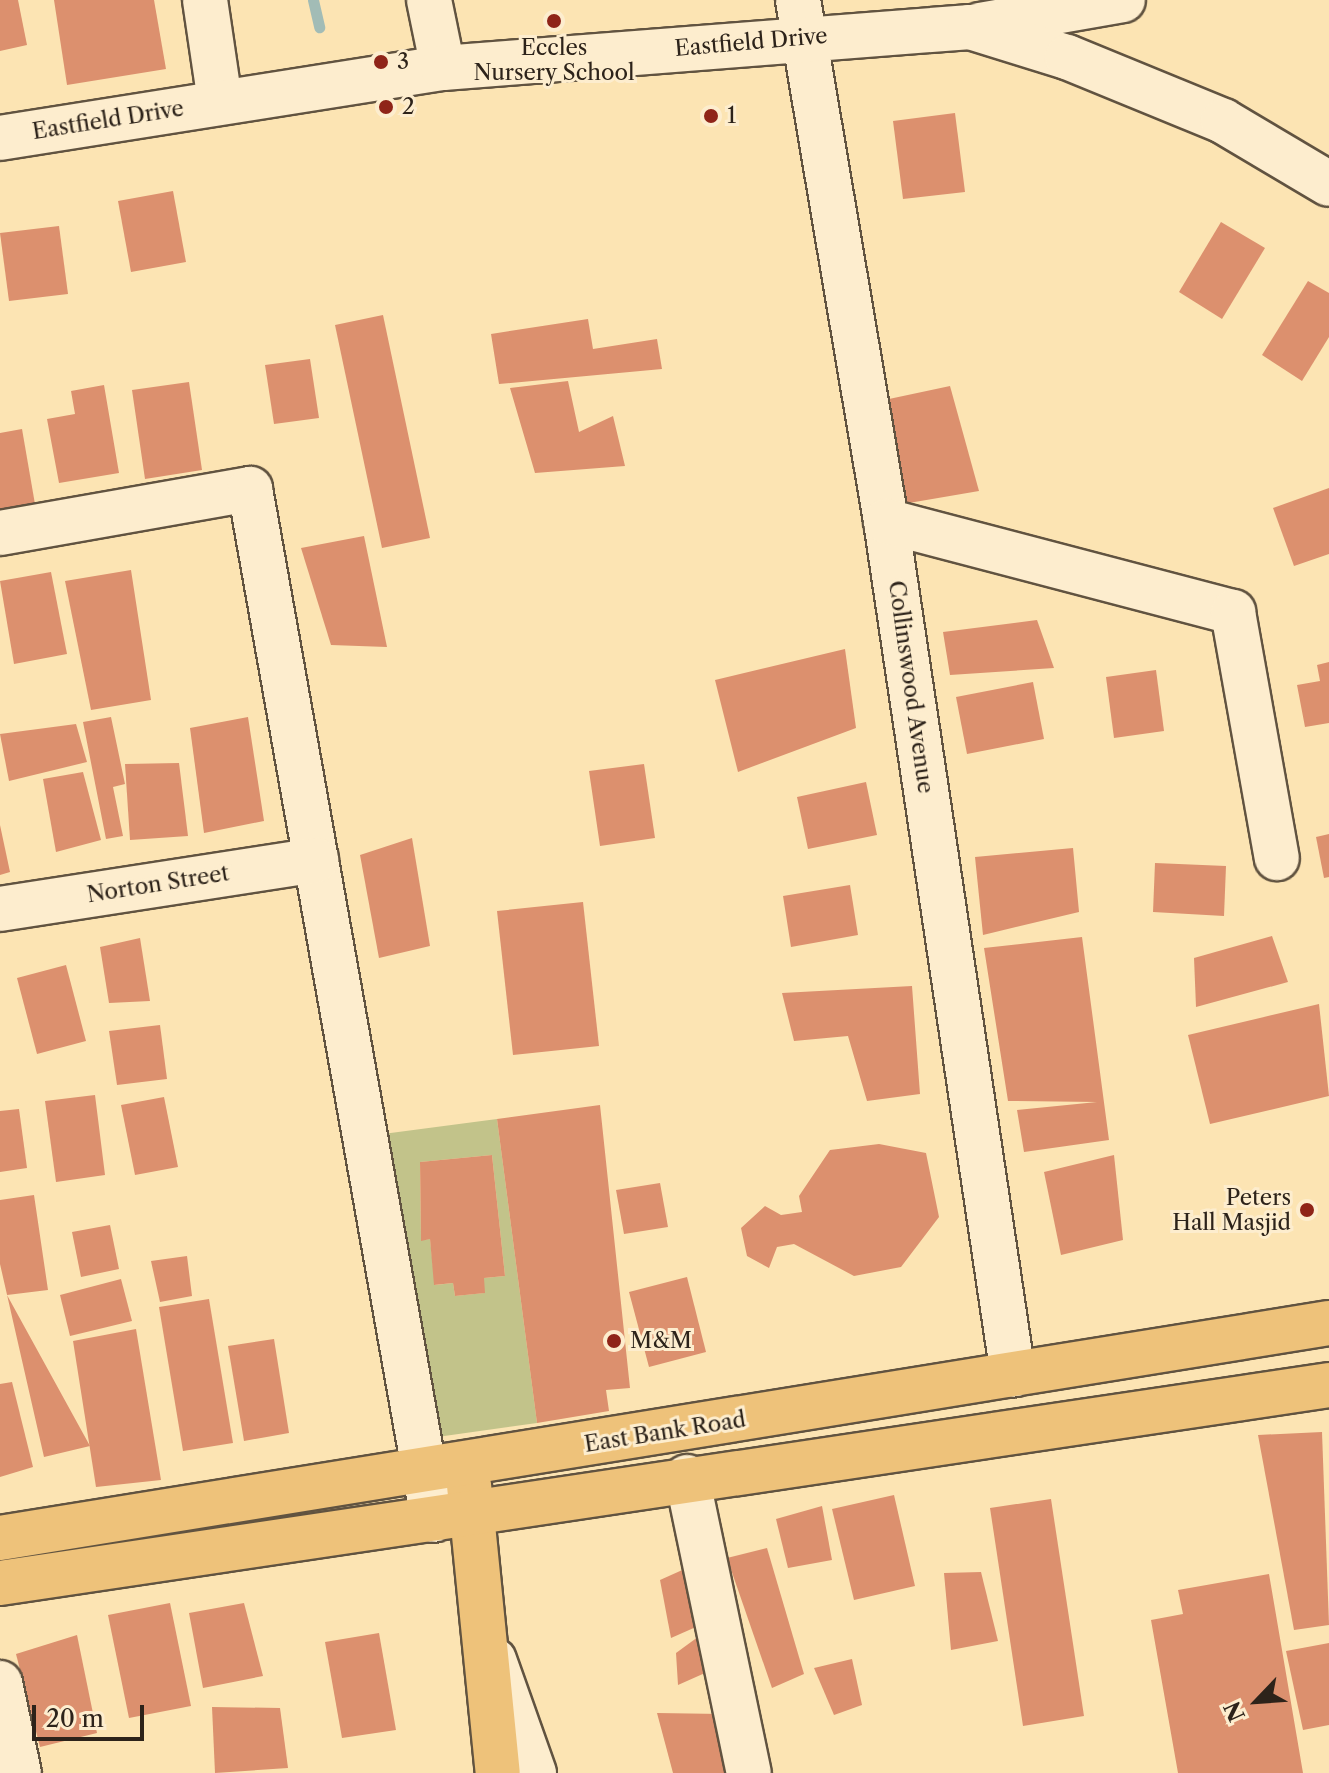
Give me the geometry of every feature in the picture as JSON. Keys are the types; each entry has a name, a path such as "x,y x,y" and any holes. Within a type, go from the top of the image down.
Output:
{"main road":[{"name":"East Bank Road","path":"0,1538 445,1469 1329,1323"},
{"path":"0,1583 454,1516 687,1477 1329,1385"},
{"path":"445,1469 454,1516 486,1635 498,1773"}],"street":[{"path":"205,0 220,102"},
{"path":"429,0 443,68"},
{"path":"970,27 1123,0"},
{"name":"Eastfield Drive","path":"0,138 443,68 801,18 970,27 1067,57 1223,121 1329,184"},
{"name":"Collinswood Avenue","path":"801,18 886,521 1013,1375"},
{"path":"0,533 250,489 316,860 445,1469"},
{"path":"886,521 1233,612 1277,858"},
{"name":"Norton Street","path":"0,909 316,860"},
{"path":"687,1477 749,1773"},
{"path":"486,1635 534,1773"},
{"path":"0,1683 19,1773"}],"green space":[{"path":"497,1119 537,1423 430,1438 383,1134","holes":["492,1155 505,1276 484,1278 484,1293 455,1296 453,1283 435,1285 430,1239 421,1240 420,1162"]}],"building":[{"path":"0,0 18,0 27,45 0,51"},
{"path":"54,0 154,0 166,69 67,85"},
{"path":"955,113 965,192 903,199 893,121"},
{"path":"173,191 186,262 131,272 118,201"},
{"path":"1221,222 1265,248 1222,319 1179,292"},
{"path":"59,226 68,294 9,301 0,233"},
{"path":"1308,281 1329,293 1329,337 1302,381 1262,355"},
{"path":"383,315 430,538 382,548 335,325"},
{"path":"588,319 593,349 657,339 662,369 499,384 491,334"},
{"path":"310,359 319,418 274,424 265,365"},
{"path":"568,381 579,432 613,416 625,466 535,473 510,388"},
{"path":"189,382 202,470 145,479 132,390"},
{"path":"104,385 119,473 59,483 47,419 75,414 71,391"},
{"path":"950,386 979,491 903,504 889,399"},
{"path":"22,429 36,510 0,516 0,433"},
{"path":"1329,488 1329,554 1294,566 1273,508"},
{"path":"364,536 387,647 331,645 301,548"},
{"path":"131,570 151,700 91,710 65,581"},
{"path":"51,572 67,654 14,664 0,581"},
{"path":"1037,620 1054,668 950,675 943,632"},
{"path":"845,649 856,728 738,772 715,680"},
{"path":"1329,662 1329,723 1305,727 1297,685 1320,681 1317,665"},
{"path":"1156,670 1164,731 1114,738 1106,677"},
{"path":"1033,682 1044,739 967,754 956,697"},
{"path":"111,717 125,784 113,787 123,836 106,839 83,722"},
{"path":"248,717 264,821 204,833 190,728"},
{"path":"76,724 87,762 9,781 0,734"},
{"path":"179,763 188,836 130,840 125,764"},
{"path":"644,764 655,838 600,846 589,771"},
{"path":"83,772 101,840 56,852 43,779"},
{"path":"866,782 877,835 808,849 797,797"},
{"path":"0,825 10,872 0,875"},
{"path":"1329,834 1329,877 1324,878 1316,837"},
{"path":"412,838 430,946 379,958 360,855"},
{"path":"1073,848 1079,912 983,935 975,857"},
{"path":"1155,863 1226,866 1224,916 1153,912"},
{"path":"850,885 858,935 791,947 783,896"},
{"path":"583,902 599,1046 513,1055 497,911"},
{"path":"1272,936 1288,982 1196,1007 1194,958"},
{"path":"1082,937 1109,1140 1024,1152 1017,1110 1097,1102 1008,1101 984,948"},
{"path":"140,938 150,1001 109,1003 100,947"},
{"path":"66,965 86,1041 37,1054 17,978"},
{"path":"912,986 920,1094 867,1101 848,1036 794,1041 782,993"},
{"path":"1319,1004 1329,1096 1210,1124 1188,1035"},
{"path":"160,1025 167,1079 117,1085 109,1031"},
{"path":"95,1095 105,1175 56,1182 45,1101"},
{"path":"164,1097 178,1167 135,1175 121,1105"},
{"path":"600,1105 630,1388 606,1390 609,1411 537,1423 497,1119"},
{"path":"19,1109 27,1168 0,1172 0,1111"},
{"path":"879,1144 926,1153 939,1217 901,1267 854,1276 794,1244 777,1247 769,1268 747,1256 741,1228 765,1206 781,1215 802,1212 799,1196 830,1150"},
{"path":"492,1155 505,1276 484,1278 485,1293 455,1296 453,1283 434,1285 430,1239 421,1241 420,1162"},
{"path":"1114,1155 1123,1240 1061,1255 1044,1172"},
{"path":"660,1183 668,1227 624,1234 616,1190"},
{"path":"34,1195 48,1290 7,1295 0,1264 0,1200"},
{"path":"110,1225 119,1269 81,1277 72,1232"},
{"path":"187,1256 192,1296 160,1302 151,1261"},
{"path":"687,1277 706,1352 649,1367 629,1292"},
{"path":"121,1279 132,1321 70,1336 60,1295"},
{"path":"7,1295 90,1446 44,1457"},
{"path":"209,1299 233,1443 183,1451 159,1307"},
{"path":"136,1329 161,1480 96,1487 73,1341"},
{"path":"274,1339 289,1433 244,1441 228,1346"},
{"path":"12,1382 33,1467 0,1477 0,1384"},
{"path":"1322,1432 1329,1625 1294,1630 1258,1435"},
{"path":"894,1495 915,1586 854,1600 832,1509"},
{"path":"1051,1499 1084,1716 1023,1726 990,1508"},
{"path":"822,1506 832,1560 788,1568 776,1519"},
{"path":"767,1548 804,1674 772,1688 727,1558"},
{"path":"689,1567 705,1623 671,1638 660,1580"},
{"path":"981,1572 998,1641 951,1650 944,1573"},
{"path":"1269,1574 1303,1773 1178,1773 1151,1620 1183,1614 1178,1590"},
{"path":"170,1603 191,1706 129,1718 108,1615"},
{"path":"244,1603 263,1676 203,1688 189,1613"},
{"path":"379,1633 396,1730 342,1738 325,1642"},
{"path":"702,1634 714,1669 678,1685 676,1653"},
{"path":"77,1635 97,1733 40,1747 16,1654"},
{"path":"1329,1643 1329,1725 1303,1730 1286,1651"},
{"path":"852,1659 862,1705 834,1715 814,1668"},
{"path":"212,1707 280,1708 288,1768 215,1773"},
{"path":"657,1713 722,1714 733,1773 673,1773"}],"waterway":[{"path":"313,0 319,27"}],"place":[{"name":"Eccles Nursery School","path":"554,21"},
{"name":"3","path":"381,62"},
{"name":"2","path":"386,107"},
{"name":"1","path":"711,116"},
{"name":"Peters Hall Masjid","path":"1307,1210"},
{"name":"M&M","path":"614,1341"}]}
